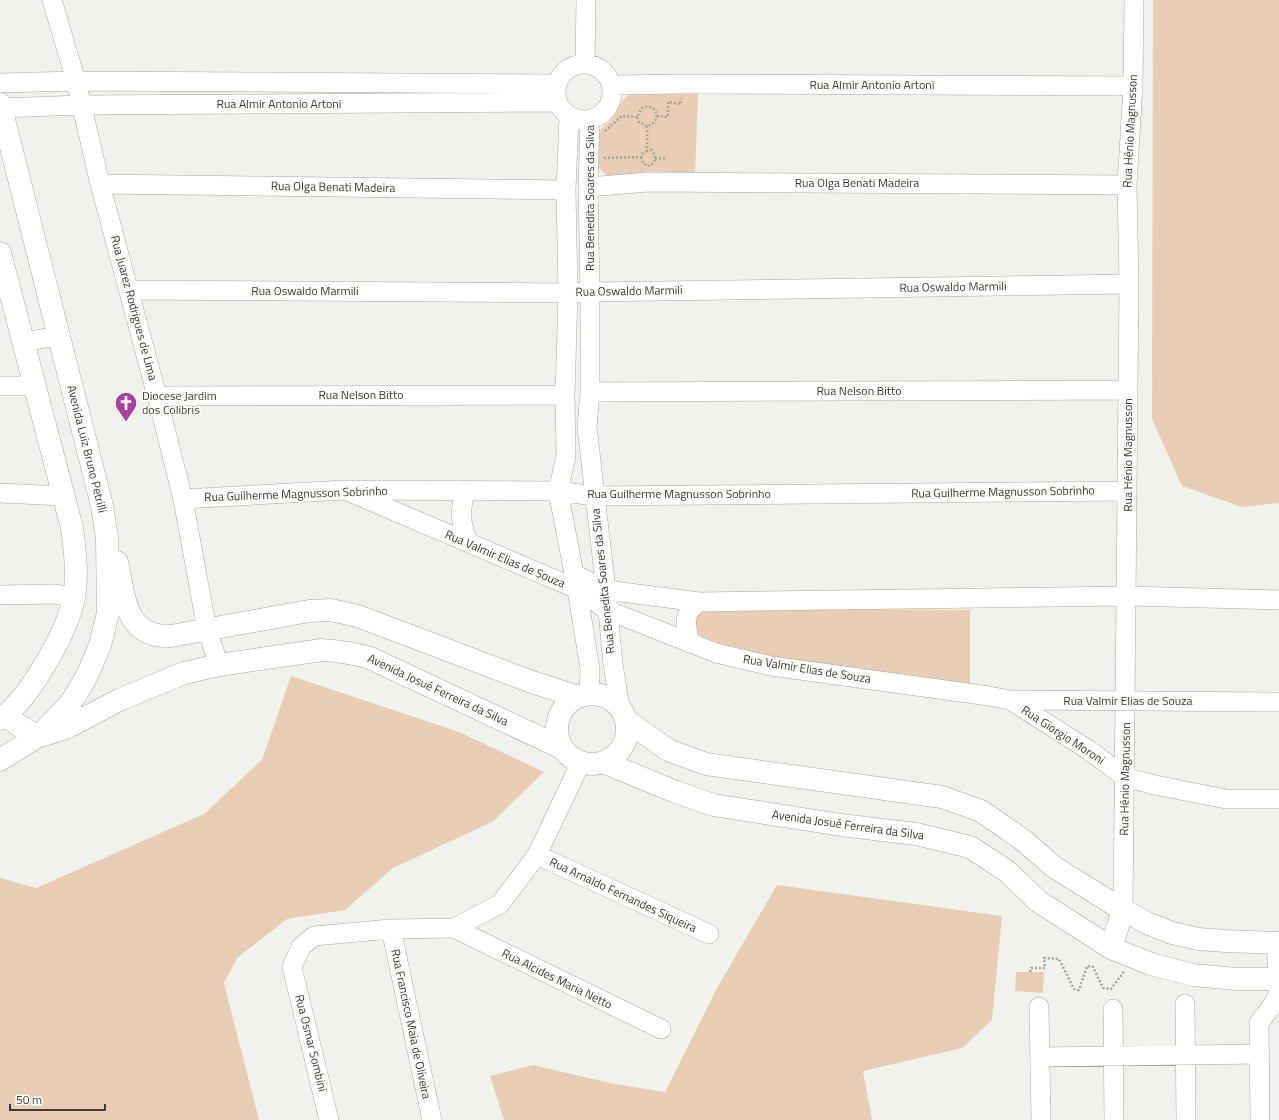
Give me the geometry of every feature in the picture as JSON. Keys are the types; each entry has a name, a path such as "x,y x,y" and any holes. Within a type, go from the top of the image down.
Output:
{"main road":[{"name":"Avenida Luiz Bruno Petrilli","path":"0,107 102,506 107,538 108,613 100,645 87,676 70,704 48,728 37,737 0,760"},
{"path":"0,253 4,281 23,342 72,528 76,560 74,598 67,621 40,674 22,698 2,717 37,737"},
{"path":"107,538 118,562 127,606 131,617 136,624 152,635 162,637 171,636 309,611 331,610 358,616 529,681 584,696 601,695 612,700 623,714 668,750 706,764 942,797 981,811 1023,840 1054,867 1123,910 1147,923 1172,933 1199,939 1278,943 1279,979"},
{"name":"Avenida Josué Ferreira da Silva","path":"37,737 66,728 119,700 184,673 218,665 322,650 354,653 370,658 562,748"},
{"path":"584,696 568,704 561,714 557,725 558,737 562,748 570,757 580,762 592,764 603,762 613,757 621,749 627,728 623,714"},
{"name":"Avenida Josué Ferreira da Silva","path":"603,762 676,792 713,805 841,825 916,834 970,848 1007,871 1038,902 1118,951 1151,964 1193,975 1237,979 1279,979"},
{"path":"1118,951 1123,910"}],"street":[{"name":"Rua Juarez Rodrigues de Lima","path":"52,0 76,81 100,184 184,499 207,630 218,665"},
{"path":"585,64 586,0"},
{"name":"Rua Hênio Magnusson","path":"1123,910 1129,284 1127,185 1133,86 1134,0"},
{"path":"585,64 594,66 608,77 611,85 612,94 610,103 597,117 590,119 578,119 562,100 562,76 568,69 576,65 585,64"},
{"name":"Rua Almir Antonio Artoni","path":"0,83 76,81 562,100"},
{"name":"Rua Almir Antonio Artoni","path":"611,85 1133,86"},
{"name":"Rua Almir Antonio Artoni","path":"0,107 562,100"},
{"name":"Rua Benedita Soares da Silva","path":"562,100 566,190 568,293 565,395 566,457 558,491 576,582 590,669 584,696"},
{"name":"Rua Benedita Soares da Silva","path":"590,119 588,187 590,392 587,427 613,664 623,714"},
{"name":"Rua Olga Benati Madeira","path":"588,187 648,174 1127,185"},
{"name":"Rua Olga Benati Madeira","path":"100,184 566,190"},
{"name":"Rua Oswaldo Marmili","path":"129,290 568,293 1129,284"},
{"path":"23,342 58,336"},
{"path":"0,386 35,386"},
{"name":"Rua Nelson Bitto","path":"590,392 1128,390"},
{"name":"Rua Nelson Bitto","path":"157,396 565,395"},
{"name":"Rua Guilherme Magnusson Sobrinho","path":"184,499 345,490 558,491 594,496 1127,491"},
{"name":"Rua Valmir Elias de Souza","path":"345,490 469,543 576,582 607,610 716,653 771,666 1010,700 1279,702"},
{"path":"466,490 461,505 461,519 463,530 469,543"},
{"path":"0,493 64,496"},
{"path":"576,582 606,590 699,602 1127,596 1279,600"},
{"path":"0,595 55,594 74,598"},
{"path":"689,643 686,620 689,610 699,602"},
{"name":"Rua Giorgio Moroni","path":"1010,700 1090,751 1125,777 1162,787 1226,799 1279,799"},
{"path":"391,929 454,928 500,904 538,855 580,762"},
{"name":"Rua Arnaldo Fernandes Siqueira","path":"538,855 708,934"},
{"name":"Rua Alcides Maria Netto","path":"454,928 661,1030"},
{"name":"Rua Osmar Sombini","path":"329,1120 292,967 302,947 314,936 391,929"},
{"name":"Rua Francisco Maia de Oliveira","path":"391,929 432,1120"},
{"path":"1260,1120 1259,1023 1274,1003 1278,994 1279,979"},
{"path":"1185,1004 1186,1120"},
{"path":"1039,1007 1041,1120"},
{"path":"1113,1009 1114,1120"},
{"path":"1040,1057 1260,1054"}],"path":[{"path":"646,106 651,107 656,111 657,116 656,121 652,125 647,126 639,122 637,117 642,108 646,106"},
{"path":"602,135 607,128 622,116 637,117"},
{"path":"657,116 668,117"},
{"path":"647,126 647,151"},
{"path":"641,157 643,153 651,150 655,155 654,163 648,174"},
{"path":"600,158 641,157"},
{"path":"641,157 648,174"},
{"path":"655,159 665,158"},
{"path":"1030,972 1030,968 1045,968 1044,958 1059,960 1074,990 1079,990 1087,966 1093,967 1103,988 1111,989 1123,973 1118,951"}],"shaded area":[{"path":"1153,0 1279,0 1279,503 1242,507 1182,486 1152,419"},
{"path":"631,92 698,93 695,177 611,178 599,168 596,159 596,148 600,132 612,119 623,101"},
{"path":"704,608 970,610 970,686 762,661 696,634 692,616"},
{"path":"291,676 459,732 544,772 492,822 393,868 345,910 287,919 237,958 224,983 259,1120 0,1120 0,878 36,888 204,814 262,760"},
{"path":"777,885 1002,916 992,1020 962,1048 863,1071 872,1120 504,1120 490,1076 533,1065 614,1084 665,1092 717,988"},
{"path":"1016,972 1044,972 1043,993 1015,991"}],"place":[{"name":"Diocese Jardim dos Colibris","path":"126,422"}]}
